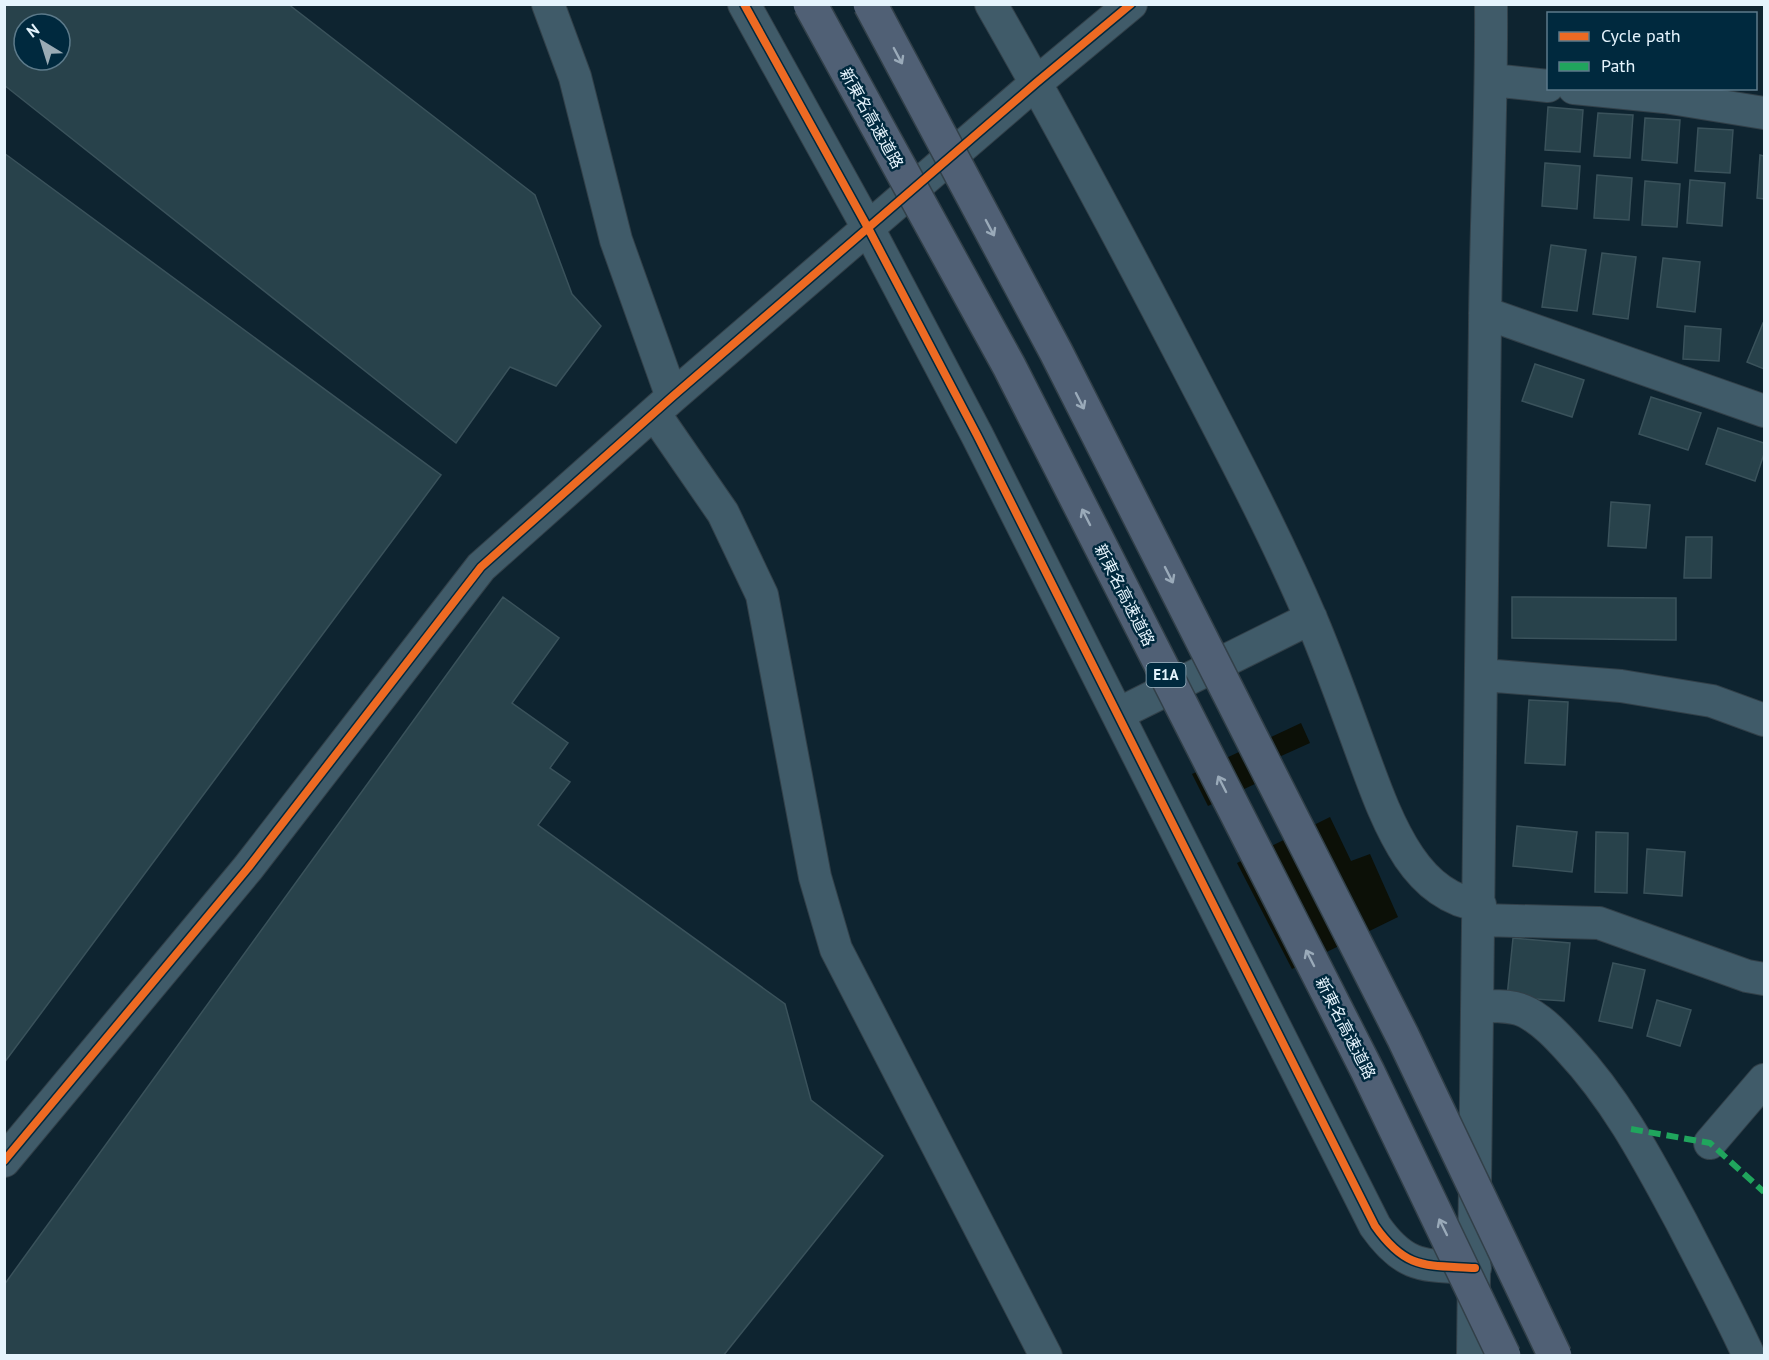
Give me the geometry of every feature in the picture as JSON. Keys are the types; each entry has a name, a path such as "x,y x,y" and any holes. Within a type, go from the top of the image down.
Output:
{"highway":[{"name":"新東名高速道路","path":"810,4 1009,366 1368,1072 1504,1356"},
{"path":"870,4 1056,352 1398,1027 1555,1356"}],"street":[{"path":"548,4 575,78 616,240 663,405 723,513 762,595 815,877 836,949 1046,1356"},
{"path":"744,4 868,228 977,435 1375,1226 1398,1254 1414,1262 1475,1268"},
{"path":"991,4 1119,234 1256,500 1311,618 1378,795 1405,851 1424,875 1439,889 1480,913 1599,923 1764,980"},
{"path":"4,1161 248,868 481,567 663,405 1036,83 1131,4"},
{"path":"1473,1356 1484,675 1485,313 1492,80 1491,4"},
{"path":"1492,80 1547,86"},
{"path":"1594,90 1665,97 1764,113"},
{"path":"1485,313 1764,411"},
{"path":"1118,714 1311,618"},
{"path":"1484,675 1621,686 1712,700 1764,720"},
{"path":"1479,1006 1505,1007 1526,1012 1547,1025 1609,1095 1667,1196 1749,1356"},
{"path":"1710,1143 1764,1080"}],"shaded area":[{"path":"1301,723 1310,743 1252,769 1257,783 1208,806 1192,774"},
{"path":"1330,817 1351,861 1370,854 1398,917 1292,969 1237,863"}],"building":[{"path":"4,4 288,4 535,195 572,294 601,326 556,386 510,367 456,443 4,85"},
{"path":"1548,107 1583,110 1580,152 1545,150"},
{"path":"1598,113 1633,115 1630,158 1594,156"},
{"path":"1645,118 1680,120 1677,163 1642,160"},
{"path":"1698,128 1733,130 1730,173 1695,171"},
{"path":"4,153 441,475 4,1063"},
{"path":"1760,155 1764,156 1764,199 1757,198"},
{"path":"1545,163 1580,166 1577,209 1542,206"},
{"path":"1597,175 1632,178 1629,220 1594,218"},
{"path":"1690,180 1725,183 1722,226 1687,223"},
{"path":"1645,181 1680,184 1677,227 1642,225"},
{"path":"1551,245 1586,250 1577,311 1542,307"},
{"path":"1602,253 1636,257 1628,319 1593,314"},
{"path":"1663,258 1700,262 1695,312 1657,307"},
{"path":"1764,324 1764,369 1747,362"},
{"path":"1685,326 1721,329 1719,361 1683,359"},
{"path":"1535,364 1584,380 1572,417 1522,401"},
{"path":"1651,397 1701,413 1688,450 1639,434"},
{"path":"1718,428 1764,443 1764,454 1755,481 1706,464"},
{"path":"1611,502 1650,505 1646,548 1608,546"},
{"path":"1686,537 1712,537 1711,578 1684,578"},
{"path":"503,597 559,638 512,703 568,743 550,768 570,782 538,825 785,1004 811,1100 883,1156 723,1356 4,1356 4,1285"},
{"path":"1512,597 1676,598 1676,640 1512,638"},
{"path":"1529,700 1568,702 1565,765 1525,763"},
{"path":"1517,826 1577,832 1572,872 1513,866"},
{"path":"1596,832 1628,833 1627,893 1595,892"},
{"path":"1647,849 1685,852 1682,896 1644,893"},
{"path":"1513,938 1570,943 1564,1001 1507,997"},
{"path":"1613,963 1645,970 1632,1028 1599,1021"},
{"path":"1657,1000 1691,1010 1680,1046 1647,1036"}],"marked path":[{"path":"1631,1129 1710,1143 1764,1192"}],"cycle path":[{"path":"744,4 868,228 977,435 1375,1226 1386,1240 1407,1258 1430,1265 1475,1268"},
{"path":"4,1161 248,868 481,567 672,397 1131,4"}]}
